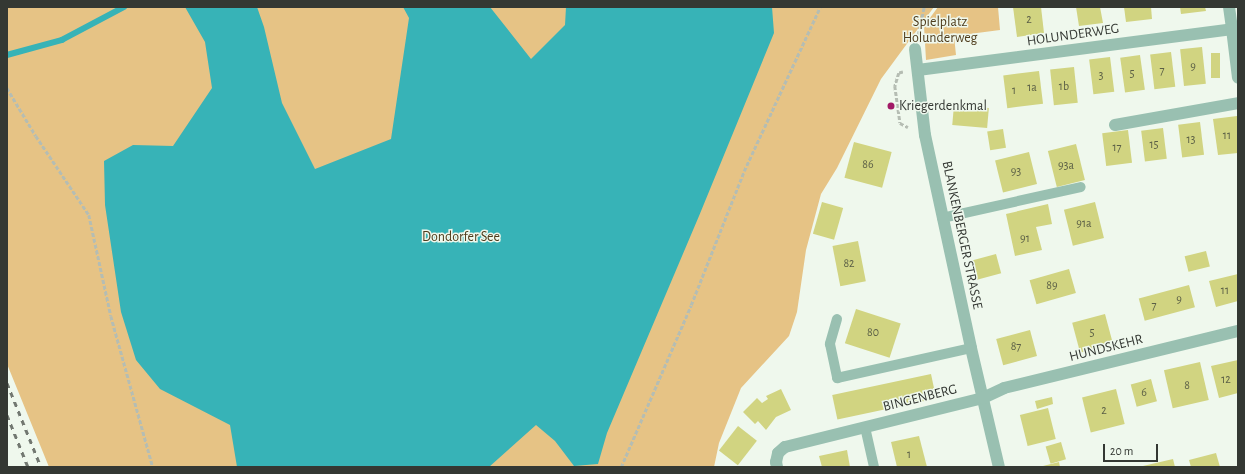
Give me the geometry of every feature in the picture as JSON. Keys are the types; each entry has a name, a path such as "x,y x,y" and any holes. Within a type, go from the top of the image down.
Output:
{"street":[{"path":"1229,7 1238,78"},
{"name":"HOLUNDERWEG","path":"918,70 1232,29"},
{"name":"BLANKENBERGER STRASSE","path":"915,49 925,135 942,218 999,467"},
{"path":"1115,125 1238,103"},
{"name":"HUNDSKEHR","path":"983,398 1004,388 1238,331"},
{"name":"BINGENBERG","path":"777,467 778,453 785,447 983,398"}],"lane":[{"path":"942,218 1080,187"},
{"path":"837,319 830,344 837,378 971,348"},
{"path":"865,427 874,467"}],"path":[{"path":"621,467 691,305 744,171 820,7"},
{"path":"915,49 924,7"},
{"path":"918,70 899,72 895,86 900,123 925,135"},
{"path":"7,88 36,136 89,215 111,316 153,467"}],"green space":[{"name":"Dondorfer See","path":"7,7 934,7 881,79 837,168 821,194 806,250 797,312 789,336 741,388 719,443 714,467 49,467 7,364"},
{"name":"Spielplatz Holunderweg","path":"938,7 998,7 1000,30 954,36 956,55 926,60 924,26"}],"water":[{"name":"Dondorfer See","path":"185,7 257,7 264,27 282,103 315,169 391,139 409,18 403,7 490,7 531,59 565,25 566,7 772,7 774,33 699,216 607,433 598,464 574,466 555,441 536,425 489,467 237,467 230,425 160,389 136,360 121,312 105,205 104,161 133,145 173,146 212,88 205,42"}],"building":[{"path":"1013,7 1041,7 1044,33 1017,37"},
{"path":"1076,7 1100,7 1103,23 1079,26"},
{"path":"1124,7 1151,7 1152,19 1126,22"},
{"path":"1180,7 1205,7 1206,11 1181,14"},
{"path":"1202,47 1206,84 1184,86 1180,49"},
{"path":"1171,52 1175,87 1154,89 1150,55"},
{"path":"1211,53 1220,53 1220,78 1211,78"},
{"path":"1140,55 1145,90 1125,92 1120,58"},
{"path":"1110,57 1114,92 1093,94 1089,60"},
{"path":"1074,67 1078,103 1054,105 1050,70"},
{"path":"1039,71 1043,104 1007,108 1003,75"},
{"path":"954,105 989,108 987,128 952,125"},
{"path":"1237,116 1238,153 1218,155 1213,119"},
{"path":"1200,122 1204,155 1182,157 1178,125"},
{"path":"1163,128 1167,159 1145,161 1141,131"},
{"path":"1003,129 1006,148 990,150 987,132"},
{"path":"1128,130 1132,163 1106,166 1102,133"},
{"path":"854,142 892,152 882,188 844,178"},
{"path":"1076,144 1085,180 1057,187 1048,151"},
{"path":"1029,152 1037,184 1003,192 995,160"},
{"path":"822,202 843,208 834,240 813,234"},
{"path":"1095,202 1104,238 1073,246 1064,210"},
{"path":"1048,204 1052,224 1036,227 1042,250 1015,256 1006,214"},
{"path":"858,241 866,281 840,286 832,246"},
{"path":"1206,251 1210,267 1189,272 1185,256"},
{"path":"996,254 1001,273 977,280 972,260"},
{"path":"1069,269 1076,293 1036,304 1030,280"},
{"path":"1238,274 1238,301 1216,307 1209,281"},
{"path":"1189,285 1195,307 1145,321 1139,298"},
{"path":"856,309 901,324 890,358 845,343"},
{"path":"1105,314 1113,344 1080,353 1072,323"},
{"path":"1030,330 1037,356 1003,365 996,339"},
{"path":"1238,360 1238,393 1219,398 1211,366"},
{"path":"1200,362 1209,400 1173,408 1164,370"},
{"path":"931,374 936,398 837,419 832,395"},
{"path":"1151,379 1157,401 1137,407 1131,384"},
{"path":"781,389 791,410 776,417 766,430 758,421 755,424 743,412 757,398 762,403 768,399 766,396"},
{"path":"1116,389 1125,424 1091,432 1082,397"},
{"path":"1052,397 1053,404 1037,409 1035,401"},
{"path":"1048,408 1056,439 1028,446 1020,415"},
{"path":"738,426 757,441 738,465 719,450"},
{"path":"919,436 927,467 897,467 891,442"},
{"path":"1061,442 1066,459 1051,464 1046,446"},
{"path":"847,450 850,467 822,467 819,456"},
{"path":"1216,453 1220,467 1191,467 1189,460"},
{"path":"1173,459 1175,467 1143,467 1143,466"},
{"path":"1059,462 1060,467 1043,467 1043,466"}],"waterway":[{"path":"7,55 62,40 124,7"}],"railway":[{"path":"7,383 41,467"},
{"path":"7,415 28,467"}],"place":[{"name":"Kriegerdenkmal","path":"891,106"}]}
